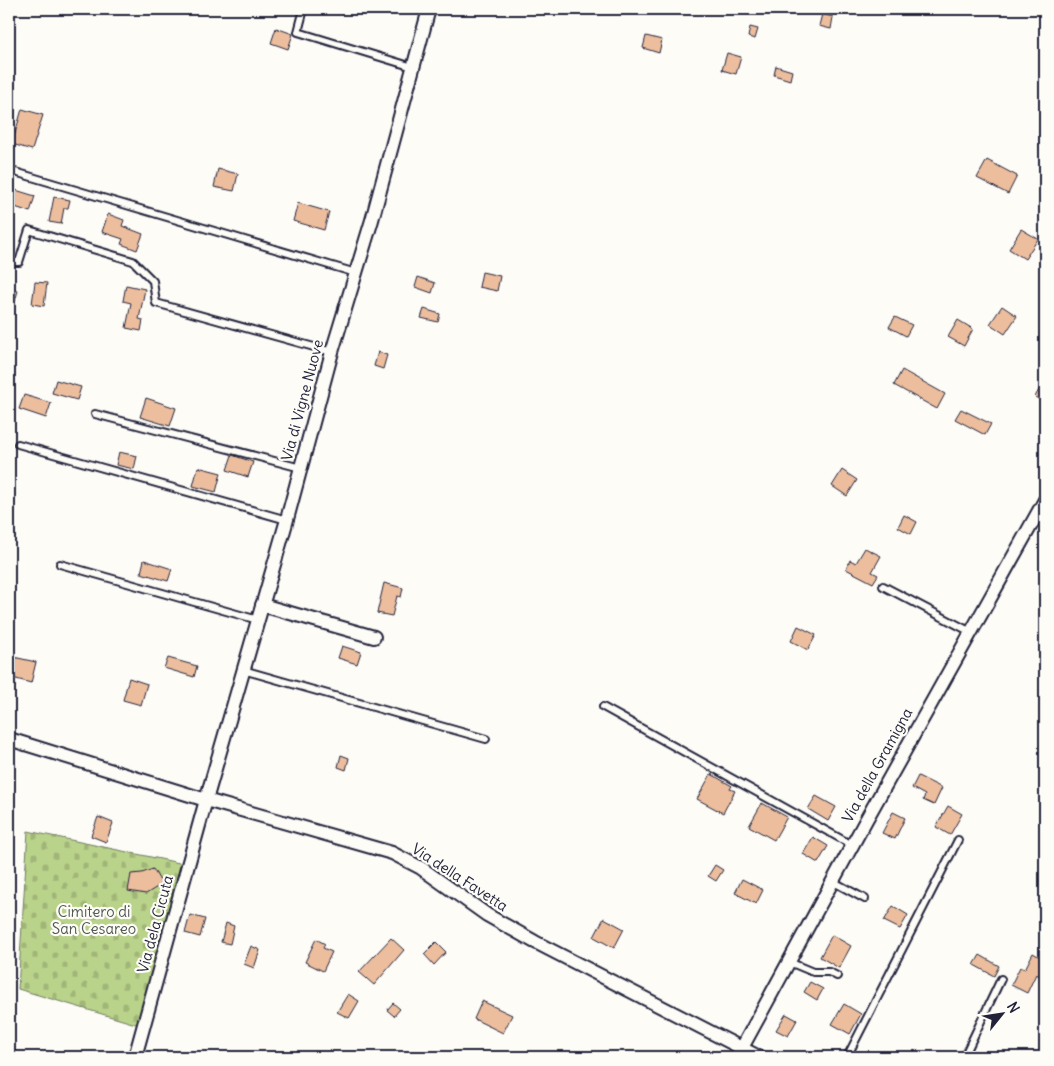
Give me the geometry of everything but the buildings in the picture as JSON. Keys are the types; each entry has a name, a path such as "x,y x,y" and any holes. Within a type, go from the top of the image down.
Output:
{"street":[{"name":"Via di Vigne Nuove","path":"206,800 287,520 332,352 372,220 429,9"},
{"name":"Via della Gramigna","path":"740,1053 832,881 1045,500"},
{"path":"262,606 374,637"},
{"name":"Via della Favetta","path":"9,739 206,800 363,843 396,855 421,868 506,926 740,1053 759,1057"},
{"name":"Via dela Cicuta","path":"135,1057 206,800"}],"lane":[{"path":"304,9 298,32 413,67"},
{"path":"16,172 356,273"},
{"path":"9,262 19,262 29,230 68,240 133,261 153,281 156,303 332,352"},
{"path":"95,414 301,468"},
{"path":"18,444 287,520"},
{"path":"60,564 258,620"},
{"path":"883,586 971,632"},
{"path":"243,670 486,739"},
{"path":"603,707 852,845"},
{"path":"846,1057 958,840"},
{"path":"832,881 864,899"},
{"path":"789,962 813,972 822,971 837,976"},
{"path":"964,1057 1001,979"}],"green space":[{"name":"Cimitero di San Cesareo","path":"28,831 184,864 139,1025 18,989"}]}
